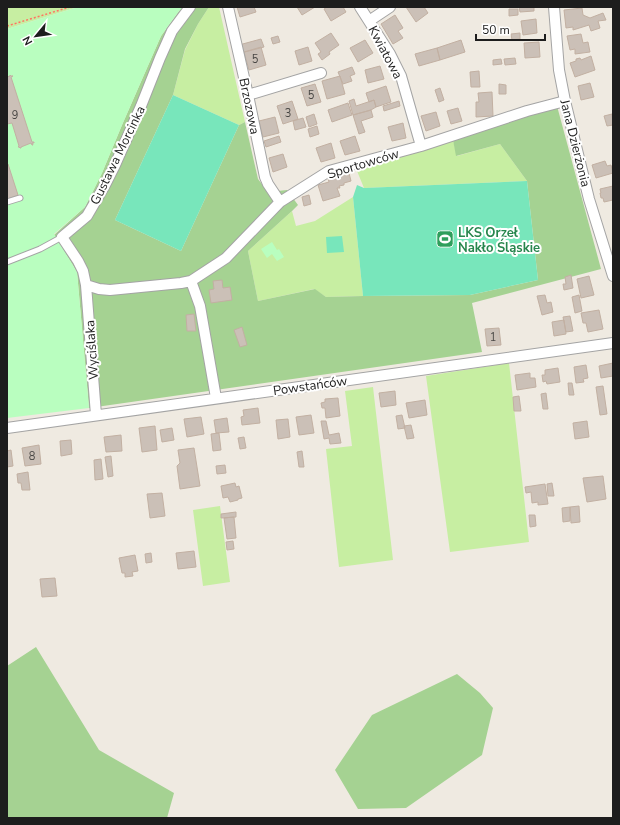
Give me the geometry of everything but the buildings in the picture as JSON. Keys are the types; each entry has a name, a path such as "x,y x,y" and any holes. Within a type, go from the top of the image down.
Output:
{"street":[{"name":"Gustawa Morcinka","path":"62,237 87,216 105,185 141,106 172,31 190,7"},
{"name":"Brzozowa","path":"228,7 265,177 280,202"},
{"name":"Kwiatowa","path":"360,7 390,54 401,76 421,146"},
{"path":"369,21 390,7"},
{"name":"Jana Dzierżonia","path":"554,7 559,70 565,101 589,199 613,276"},
{"path":"248,95 322,73"},
{"name":"Sportowców","path":"191,281 226,258 280,202 329,171 421,146 527,111 565,101"},
{"path":"62,237 78,261 83,271 86,285 99,289 110,290 191,281 200,306 216,398"},
{"name":"Wyciślaka","path":"86,285 96,415"},
{"name":"Powstańców","path":"7,428 613,343"}],"lane":[{"path":"7,202 20,198"},
{"path":"7,262 40,249 62,237"}],"path":[{"path":"7,26 70,7"}],"green space":[{"path":"7,7 78,7 7,29"},
{"path":"78,7 183,7 161,36 102,173 85,207 54,234 77,272 89,408 7,418 7,29"},
{"path":"183,7 209,7 185,49 173,95 115,220 181,251 239,125 245,122 258,179 268,192 287,190 298,205 248,251 258,301 315,289 326,297 470,295 538,280 527,181 500,144 456,156 453,140 557,106 601,269 472,303 482,352 89,408 77,272 54,235 85,207 102,173 161,36"},
{"path":"209,7 219,7 245,122 239,125 173,95 185,50 198,24"},
{"path":"173,95 239,125 181,251 115,220"},
{"path":"453,140 457,156 500,144 527,181 364,188 357,171"},
{"name":"LKS Orzeł Nakło Śląskie","path":"527,181 538,280 470,295 363,296 353,197 357,185 364,188"},
{"path":"353,197 363,296 326,297 314,289 258,301 248,251 292,211 296,226 315,221"},
{"path":"342,236 344,252 327,253 326,237"},
{"path":"272,242 284,257 277,261 272,254 267,258 261,249"},
{"path":"509,363 529,542 450,552 426,376"},
{"path":"373,387 393,560 339,567 326,449 352,446 345,391"},
{"path":"220,506 230,582 203,586 193,510"},
{"path":"36,647 99,750 174,793 167,818 7,818 7,666"},
{"path":"457,674 480,693 493,708 482,755 406,808 358,809 335,770 372,715"}],"place":[{"name":"LKS Orzeł Nakło Śląskie","path":"445,239"}]}
